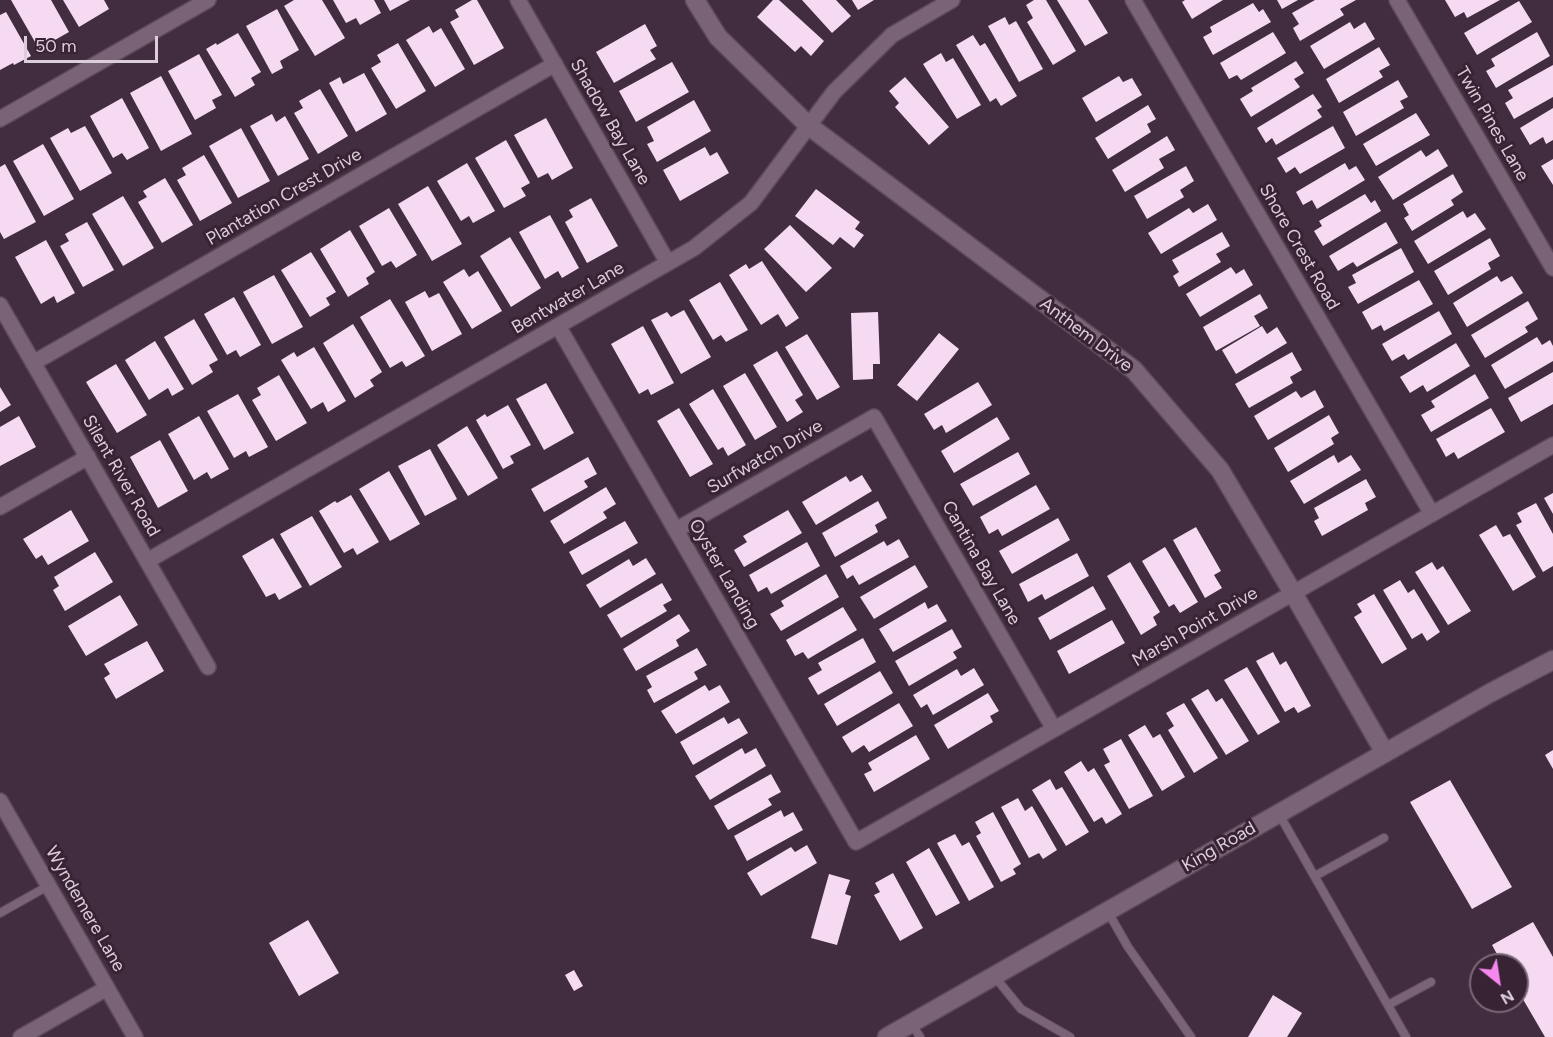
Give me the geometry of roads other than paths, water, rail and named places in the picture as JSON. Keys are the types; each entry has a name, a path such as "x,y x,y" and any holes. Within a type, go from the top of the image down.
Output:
{"street":[{"path":"0,119 208,0"},
{"name":"Shadow Bay Lane","path":"518,0 668,263"},
{"name":"Anthem Drive","path":"695,0 718,37 809,126 1134,370 1220,470 1385,753"},
{"name":"Bentwater Lane","path":"147,561 694,248 751,203 834,92 892,35 952,0"},
{"name":"Shore Crest Road","path":"1133,0 1432,514"},
{"name":"Twin Pines Lane","path":"1397,0 1553,268"},
{"name":"Plantation Crest Drive","path":"33,363 555,64"},
{"name":"Silent River Road","path":"0,305 208,667"},
{"name":"Oyster Landing","path":"558,326 856,842"},
{"name":"Surfwatch Drive","path":"676,530 874,417"},
{"name":"Cantina Bay Lane","path":"874,417 1054,729"},
{"name":"Marsh Point Drive","path":"856,842 1553,445"},
{"path":"0,507 88,457"},
{"name":"King Road","path":"887,1037 915,1030 994,976 1107,910 1490,693 1553,660"},
{"name":"Wyndemere Lane","path":"0,801 135,1037"},
{"path":"21,1037 107,988"}],"lane":[{"path":"1279,813 1406,1037"},
{"path":"1315,876 1384,838"},
{"path":"0,914 48,886"},
{"path":"1107,910 1128,947 1191,1037"},
{"path":"994,976 1021,1009 1070,1037"},
{"path":"1388,1005 1431,982"}]}
